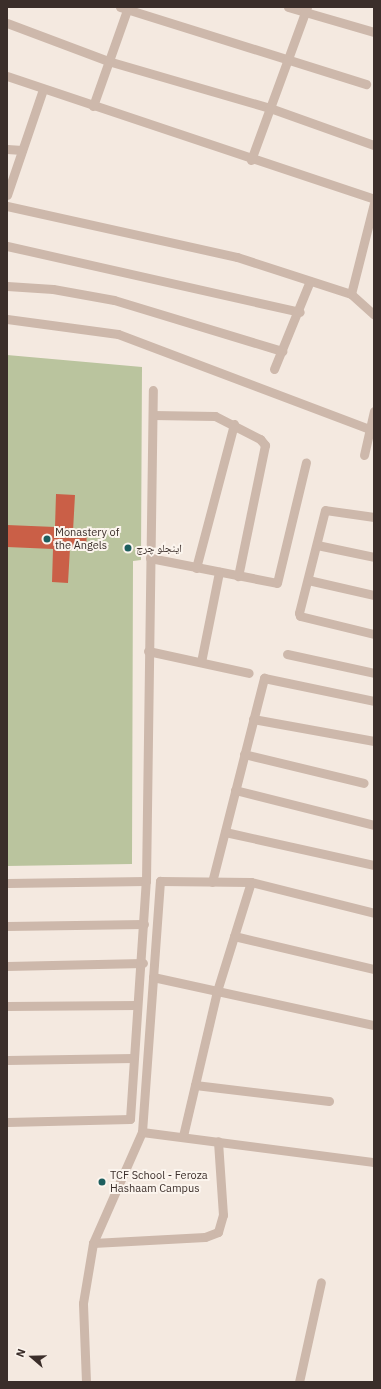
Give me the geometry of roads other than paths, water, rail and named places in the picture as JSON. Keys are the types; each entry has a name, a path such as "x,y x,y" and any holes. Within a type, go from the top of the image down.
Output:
{"street":[{"path":"288,7 306,10 374,32"},
{"path":"93,106 125,8 366,84"},
{"path":"250,160 306,10"},
{"path":"7,23 108,61 270,108 374,145"},
{"path":"7,76 250,160 374,199"},
{"path":"7,195 44,88"},
{"path":"7,149 22,150"},
{"path":"350,294 374,203"},
{"path":"7,206 237,257 350,294 374,315"},
{"path":"7,246 300,312"},
{"path":"274,369 300,312 310,281"},
{"path":"7,286 53,289 114,300 282,352"},
{"path":"7,319 118,334 370,429"},
{"path":"7,1122 130,1119 137,1005 143,963 146,881 148,651 153,390"},
{"path":"364,455 374,411"},
{"path":"153,415 215,416 234,424 260,439 266,452 238,576"},
{"path":"196,568 234,424"},
{"path":"150,558 273,583 279,579 306,462"},
{"path":"374,517 325,510 300,616 374,634"},
{"path":"316,545 374,557"},
{"path":"201,662 218,572"},
{"path":"308,580 374,594"},
{"path":"148,651 249,673"},
{"path":"287,654 374,673"},
{"path":"212,882 264,678 373,698"},
{"path":"253,719 374,741"},
{"path":"244,754 364,783"},
{"path":"235,790 374,825"},
{"path":"225,832 374,865"},
{"path":"7,883 146,881"},
{"path":"86,1382 83,1303 94,1243 142,1132 160,881 251,882 374,913"},
{"path":"182,1136 217,991 251,882"},
{"path":"7,926 144,924"},
{"path":"234,936 374,969"},
{"path":"7,966 143,963"},
{"path":"153,976 374,1025"},
{"path":"7,1006 137,1005"},
{"path":"7,1060 133,1058"},
{"path":"194,1085 329,1101"},
{"path":"142,1132 373,1158"},
{"path":"94,1243 206,1237 218,1232 223,1215 218,1141"},
{"path":"299,1382 321,1282"}],"place":[{"name":"Monastery of the Angels","path":"47,539"},
{"name":"اینجلو چرچ","path":"128,548"},
{"name":"TCF School - Feroza Hashaam Campus","path":"102,1182"}]}
